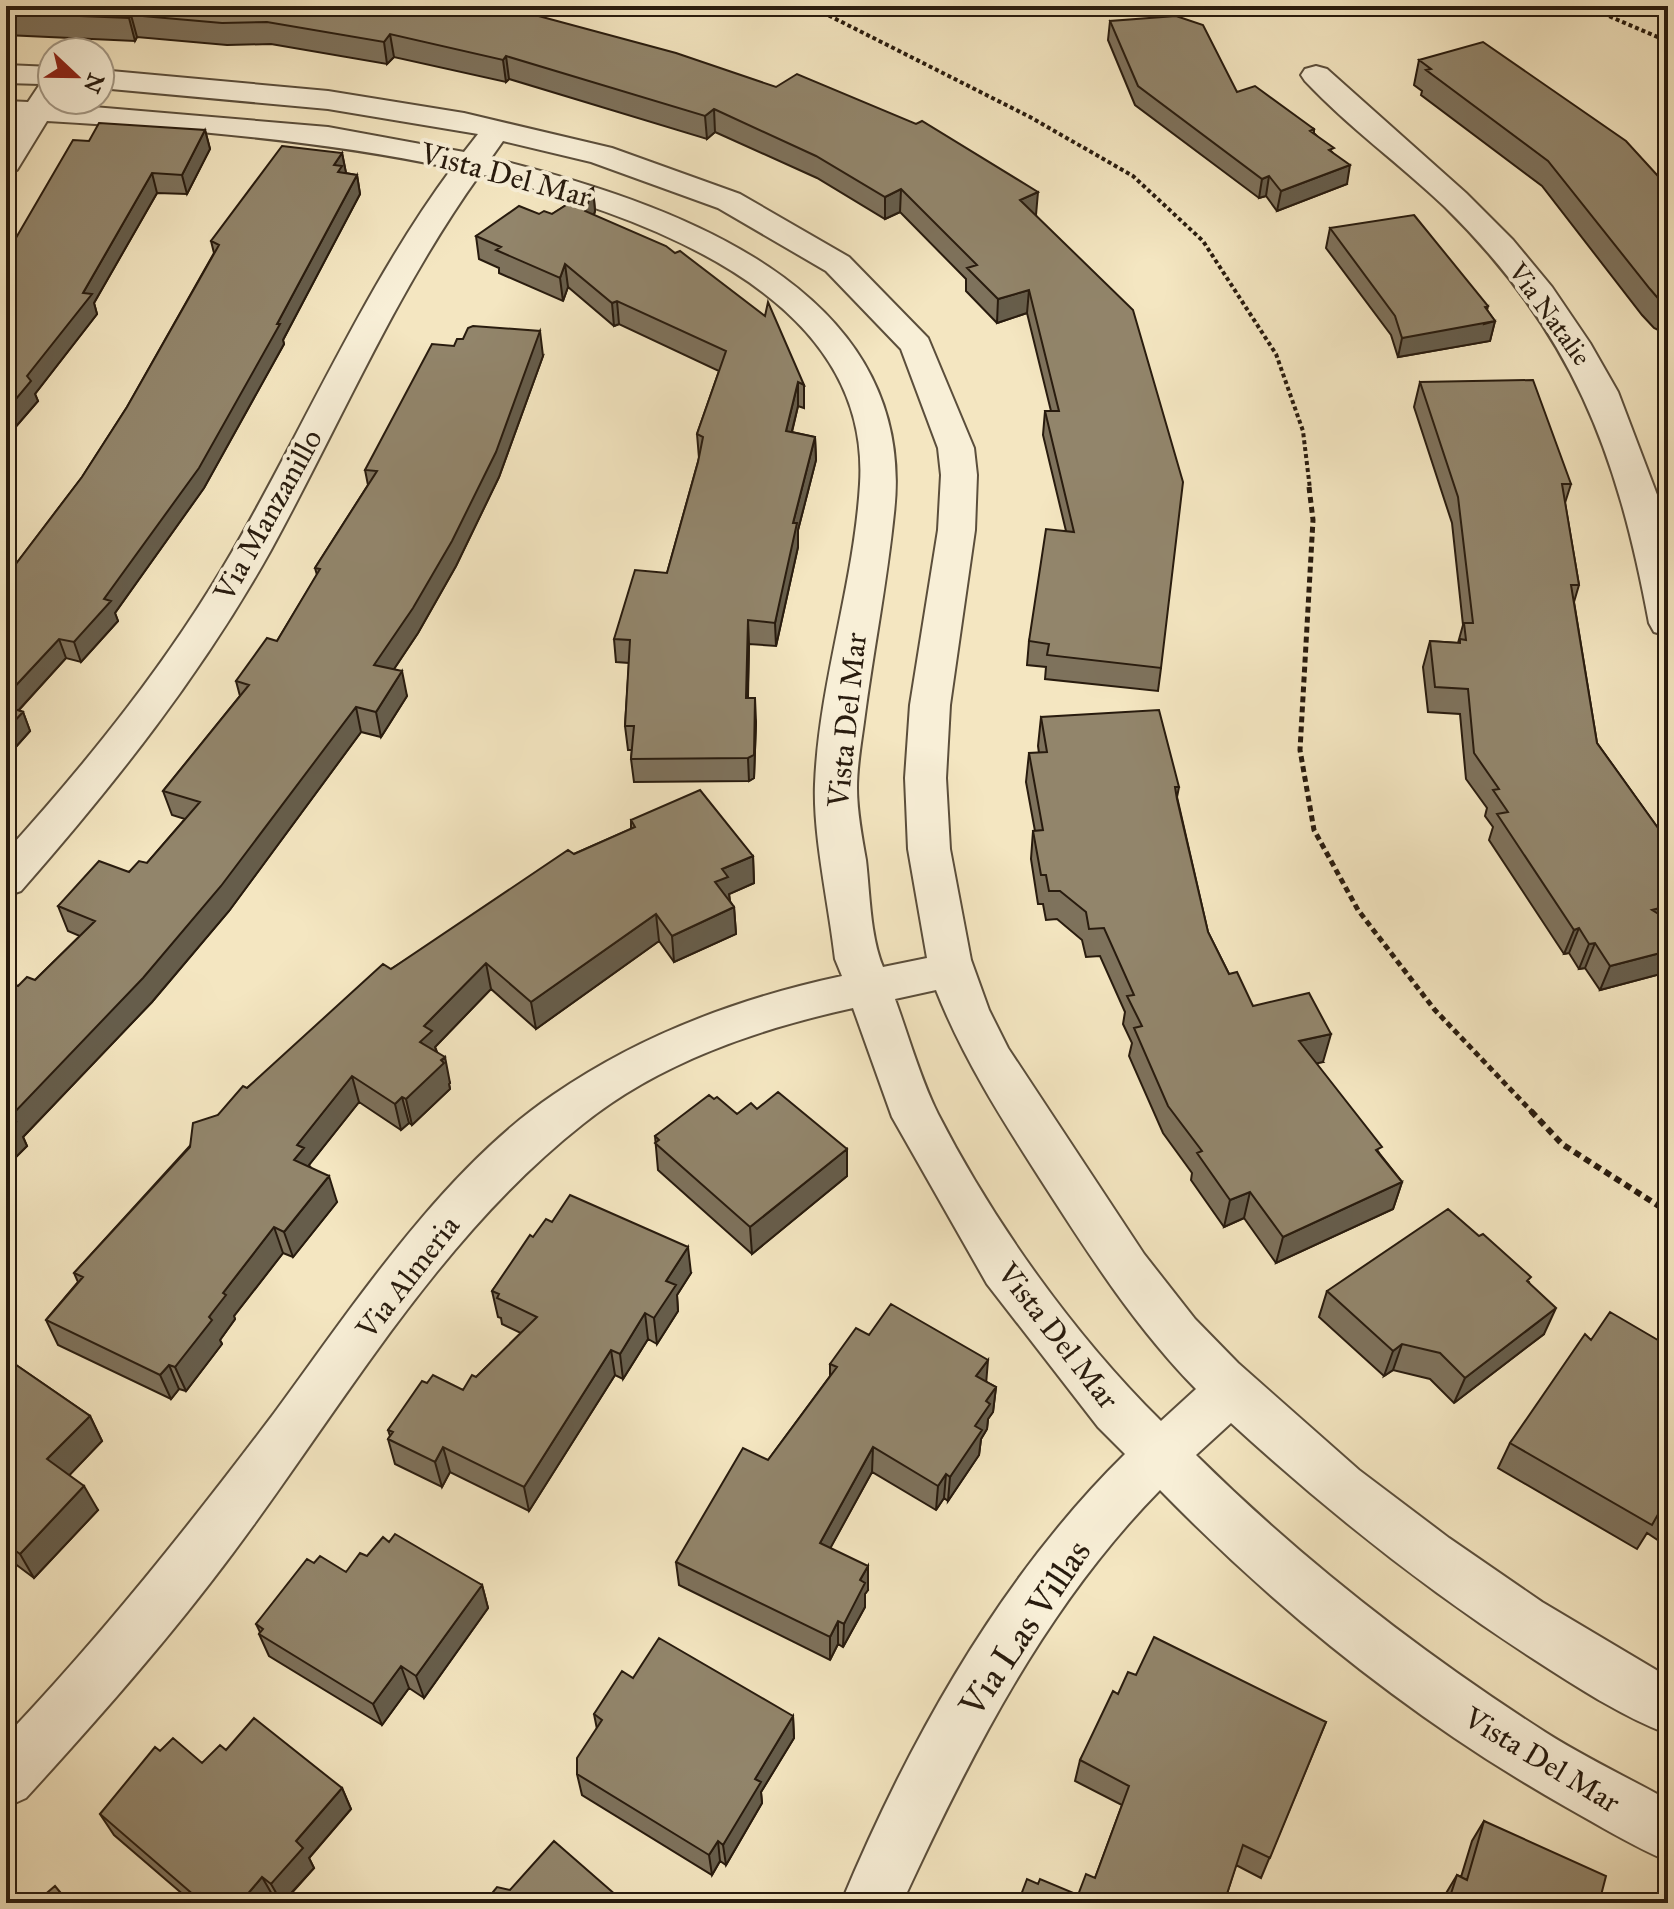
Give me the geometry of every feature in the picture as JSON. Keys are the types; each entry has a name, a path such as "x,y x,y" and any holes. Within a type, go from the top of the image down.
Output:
{"street":[{"name":"Vista Del Mar","path":"6,74 36,96"},
{"name":"Via Natalie","path":"1316,75 1347,110 1409,159 1493,239 1542,296 1591,370 1622,440 1653,536 1668,623"},
{"name":"Vista Del Mar","path":"116,80 301,94 498,127 650,172 745,210 813,246 874,296 919,346 942,397 956,447 956,527 923,753 925,817 933,891 951,970 1000,1074 1084,1205 1176,1333 1230,1390 1365,1509 1583,1660 1668,1707"},
{"path":"6,163 36,99"},
{"name":"Vista Del Mar","path":"116,107 296,131 472,161 608,202 695,237 750,266 806,307 852,367 872,414 882,459 879,509 859,611 835,789 840,876 864,988 906,1095 962,1208 1074,1362 1157,1457 1316,1605 1497,1736 1609,1803 1668,1832"},
{"name":"Via Manzanillo","path":"6,880 160,692 207,624 250,552 395,280 472,161 498,127"},
{"name":"Via Almeria","path":"6,1778 106,1670 184,1574 417,1259 494,1174 568,1109 642,1064 717,1028 796,1003 951,970"},
{"name":"Via Las Villas","path":"871,1903 968,1708 1027,1612 1118,1496 1230,1390"}],"path":[{"path":"810,6 1030,117 1133,176 1203,241 1276,354 1303,431 1313,520 1300,750 1314,830 1358,910 1434,1009 1562,1144 1668,1212"},
{"path":"1563,6 1668,7"},
{"path":"1586,6 1660,38 1668,46"}],"building":[{"path":"6,6 486,6 520,11 676,53 776,87 797,74 916,124 922,121 1038,192 1020,200 1133,310 1183,482 1161,668 1047,655 1049,644 1029,641 1046,529 1074,532 1045,411 1059,411 1029,290 998,299 967,268 977,265 901,189 885,197 816,156 714,109 705,116 506,56 503,60 390,34 384,42 267,22 222,23 131,15 129,18 6,13"},
{"path":"1176,16 1203,25 1237,92 1255,86 1314,129 1310,131 1334,148 1329,150 1350,165 1281,191 1269,176 1262,179 1138,86 1110,21"},
{"path":"1483,42 1626,141 1668,187 1668,306 1650,289 1548,161 1426,70 1431,69 1419,60"},
{"path":"99,123 205,130 182,175 152,173 83,293 92,294 27,376 31,381 6,411 6,255 73,140 89,141"},
{"path":"282,146 342,153 334,165 342,166 338,172 357,175 277,324 280,324 199,468 104,599 111,601 74,642 59,639 6,696 6,577 82,477 127,407 219,245 211,241"},
{"path":"593,188 585,211 666,246 675,253 680,251 765,316 768,302 804,385 798,382 786,431 815,437 793,523 797,523 775,623 748,620 746,698 755,698 754,755 748,758 631,759 634,726 625,726 630,640 614,639 635,570 667,573 698,462 703,437 697,434 726,351 617,301 612,303 565,264 560,278 496,250 501,247 476,236 519,206 539,214 544,211 552,214"},
{"path":"1414,215 1488,306 1485,307 1495,321 1402,338 1395,316 1330,228"},
{"path":"468,328 540,331 496,452 452,541 413,608 374,665 402,671 376,712 356,707 221,886 143,978 9,1118 16,1122 6,1132 6,981 18,986 27,977 35,980 95,921 58,906 99,861 129,872 139,861 147,863 200,802 163,791 249,685 236,681 267,638 277,641 320,569 315,568 377,471 365,470 432,344 454,346 457,339 463,339"},
{"path":"1533,380 1571,484 1562,484 1579,585 1571,585 1597,743 1668,842 1668,906 1652,910 1668,920 1668,951 1610,966 1595,943 1589,944 1579,928 1574,930 1497,814 1508,812 1493,790 1499,789 1474,753 1468,689 1435,687 1430,641 1460,643 1460,639 1466,640 1464,623 1473,623 1458,497 1420,382"},
{"path":"6,706 23,712 6,730"},
{"path":"1159,710 1179,787 1175,787 1177,799 1208,932 1229,974 1237,972 1253,1006 1309,993 1331,1034 1299,1041 1382,1147 1376,1150 1402,1182 1283,1237 1250,1192 1230,1200 1197,1153 1202,1151 1168,1106 1134,1028 1142,1026 1127,996 1134,995 1104,928 1089,929 1086,912 1060,891 1049,891 1046,875 1041,875 1033,831 1043,830 1029,753 1047,752 1041,717"},
{"path":"700,790 753,856 722,869 728,877 715,882 734,907 672,936 656,914 531,1002 486,963 424,1026 432,1031 420,1042 445,1057 441,1060 444,1063 406,1099 402,1097 395,1104 352,1076 297,1145 304,1148 294,1160 329,1176 284,1232 274,1227 223,1293 226,1295 209,1317 212,1320 175,1367 169,1365 160,1375 46,1320 83,1277 74,1273 190,1147 193,1123 218,1115 243,1086 247,1088 383,964 391,969 568,850 574,854 635,827 631,820"},
{"path":"778,1092 847,1149 750,1227 655,1143 659,1140 655,1136 709,1095 714,1099 717,1097 737,1114 751,1103 757,1109"},
{"path":"570,1195 688,1247 666,1281 676,1285 654,1318 645,1313 620,1354 611,1350 524,1487 443,1447 435,1462 388,1439 393,1432 388,1430 422,1381 427,1383 433,1375 463,1390 472,1375 476,1377 537,1317 497,1298 499,1294 492,1291 530,1235 533,1237 546,1219 552,1222"},
{"path":"1448,1209 1479,1236 1483,1234 1531,1277 1527,1281 1556,1308 1465,1378 1440,1353 1402,1344 1393,1351 1327,1291"},
{"path":"891,1304 988,1360 976,1376 996,1387 986,1401 990,1404 975,1426 982,1430 950,1477 946,1474 938,1486 873,1447 820,1543 868,1566 860,1580 865,1583 844,1624 838,1621 830,1637 676,1562 743,1448 768,1460 837,1367 830,1364 856,1328 869,1335"},
{"path":"1610,1312 1668,1346 1668,1513 1661,1509 1652,1525 1510,1443 1585,1334 1591,1340"},
{"path":"6,1358 90,1416 47,1459 84,1486 20,1554 6,1544"},
{"path":"395,1534 482,1585 416,1676 401,1666 373,1704 259,1634 263,1629 256,1624 307,1559 314,1563 320,1556 346,1572 360,1553 367,1556 383,1537 389,1542"},
{"path":"1154,1637 1326,1722 1270,1858 1243,1845 1224,1903 1018,1903 1027,1879 1038,1884 1040,1879 1078,1895 1086,1874 1095,1878 1129,1786 1080,1760 1113,1691 1118,1694 1128,1672 1136,1675"},
{"path":"659,1638 793,1716 755,1779 761,1782 723,1845 718,1841 709,1855 577,1774 577,1758 602,1720 594,1714 622,1671 633,1678"},
{"path":"254,1718 342,1788 296,1841 303,1848 271,1884 262,1877 240,1903 203,1903 100,1814 155,1747 160,1751 173,1738 202,1763 220,1745 226,1750"},
{"path":"1484,1821 1606,1876 1599,1903 1448,1903 1457,1875 1467,1880"},
{"path":"554,1841 625,1903 484,1903 497,1887 510,1890"},
{"path":"55,1886 69,1903 35,1903"}]}
